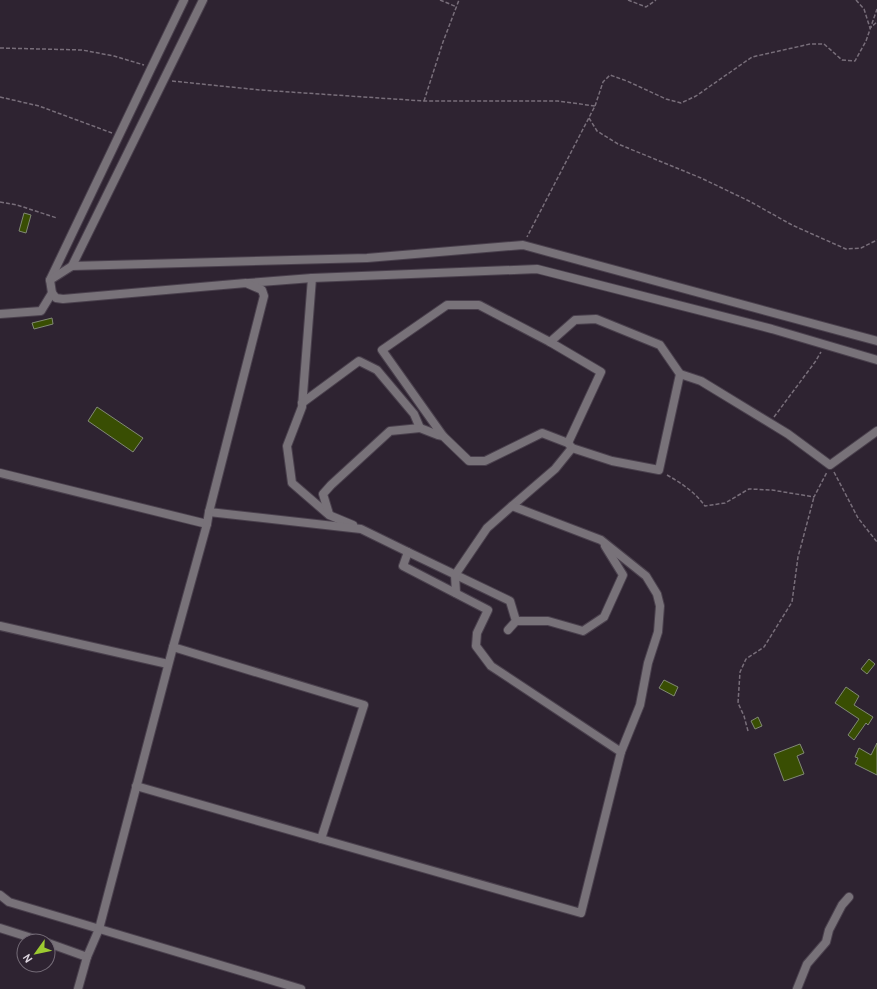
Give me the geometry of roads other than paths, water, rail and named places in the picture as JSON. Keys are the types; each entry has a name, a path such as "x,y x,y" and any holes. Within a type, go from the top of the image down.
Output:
{"street":[{"path":"184,0 50,280 52,293 56,298 62,299 312,278 537,269 772,329 877,360"},
{"path":"72,266 203,0"},
{"path":"50,280 72,266 367,258 523,245 877,342"},
{"path":"312,278 302,407 287,446 292,482 329,515 510,601 516,621"},
{"path":"78,989 87,956 99,929 168,664 207,524 208,512 264,296 262,290 246,283"},
{"path":"0,314 41,311 52,293"},
{"path":"456,593 455,575 487,528 555,469 570,445 601,372 550,342 479,305 448,305 382,350 443,436 469,461 485,461 542,433 570,445 612,461 658,470 680,374"},
{"path":"550,342 575,320 596,319 660,345 680,374 701,381 788,434 830,464 877,431"},
{"path":"302,403 359,361 377,370 414,414 420,428"},
{"path":"329,515 323,494 390,431 420,428 443,436"},
{"path":"0,473 207,524"},
{"path":"136,786 581,913 621,752 640,705 648,663 658,632 660,606 657,594 646,576 601,540 512,506"},
{"path":"208,512 361,529"},
{"path":"508,630 516,621 548,621 583,631 604,617 623,575 601,540"},
{"path":"408,552 403,566 488,610 477,633 476,646 491,666 621,752"},
{"path":"0,626 168,664"},
{"path":"173,647 364,705 320,839"},
{"path":"0,895 9,902 301,989"},
{"path":"797,989 807,964 826,942 829,930 842,905 849,897"},
{"path":"0,928 16,933"},
{"path":"56,946 87,956"}]}
